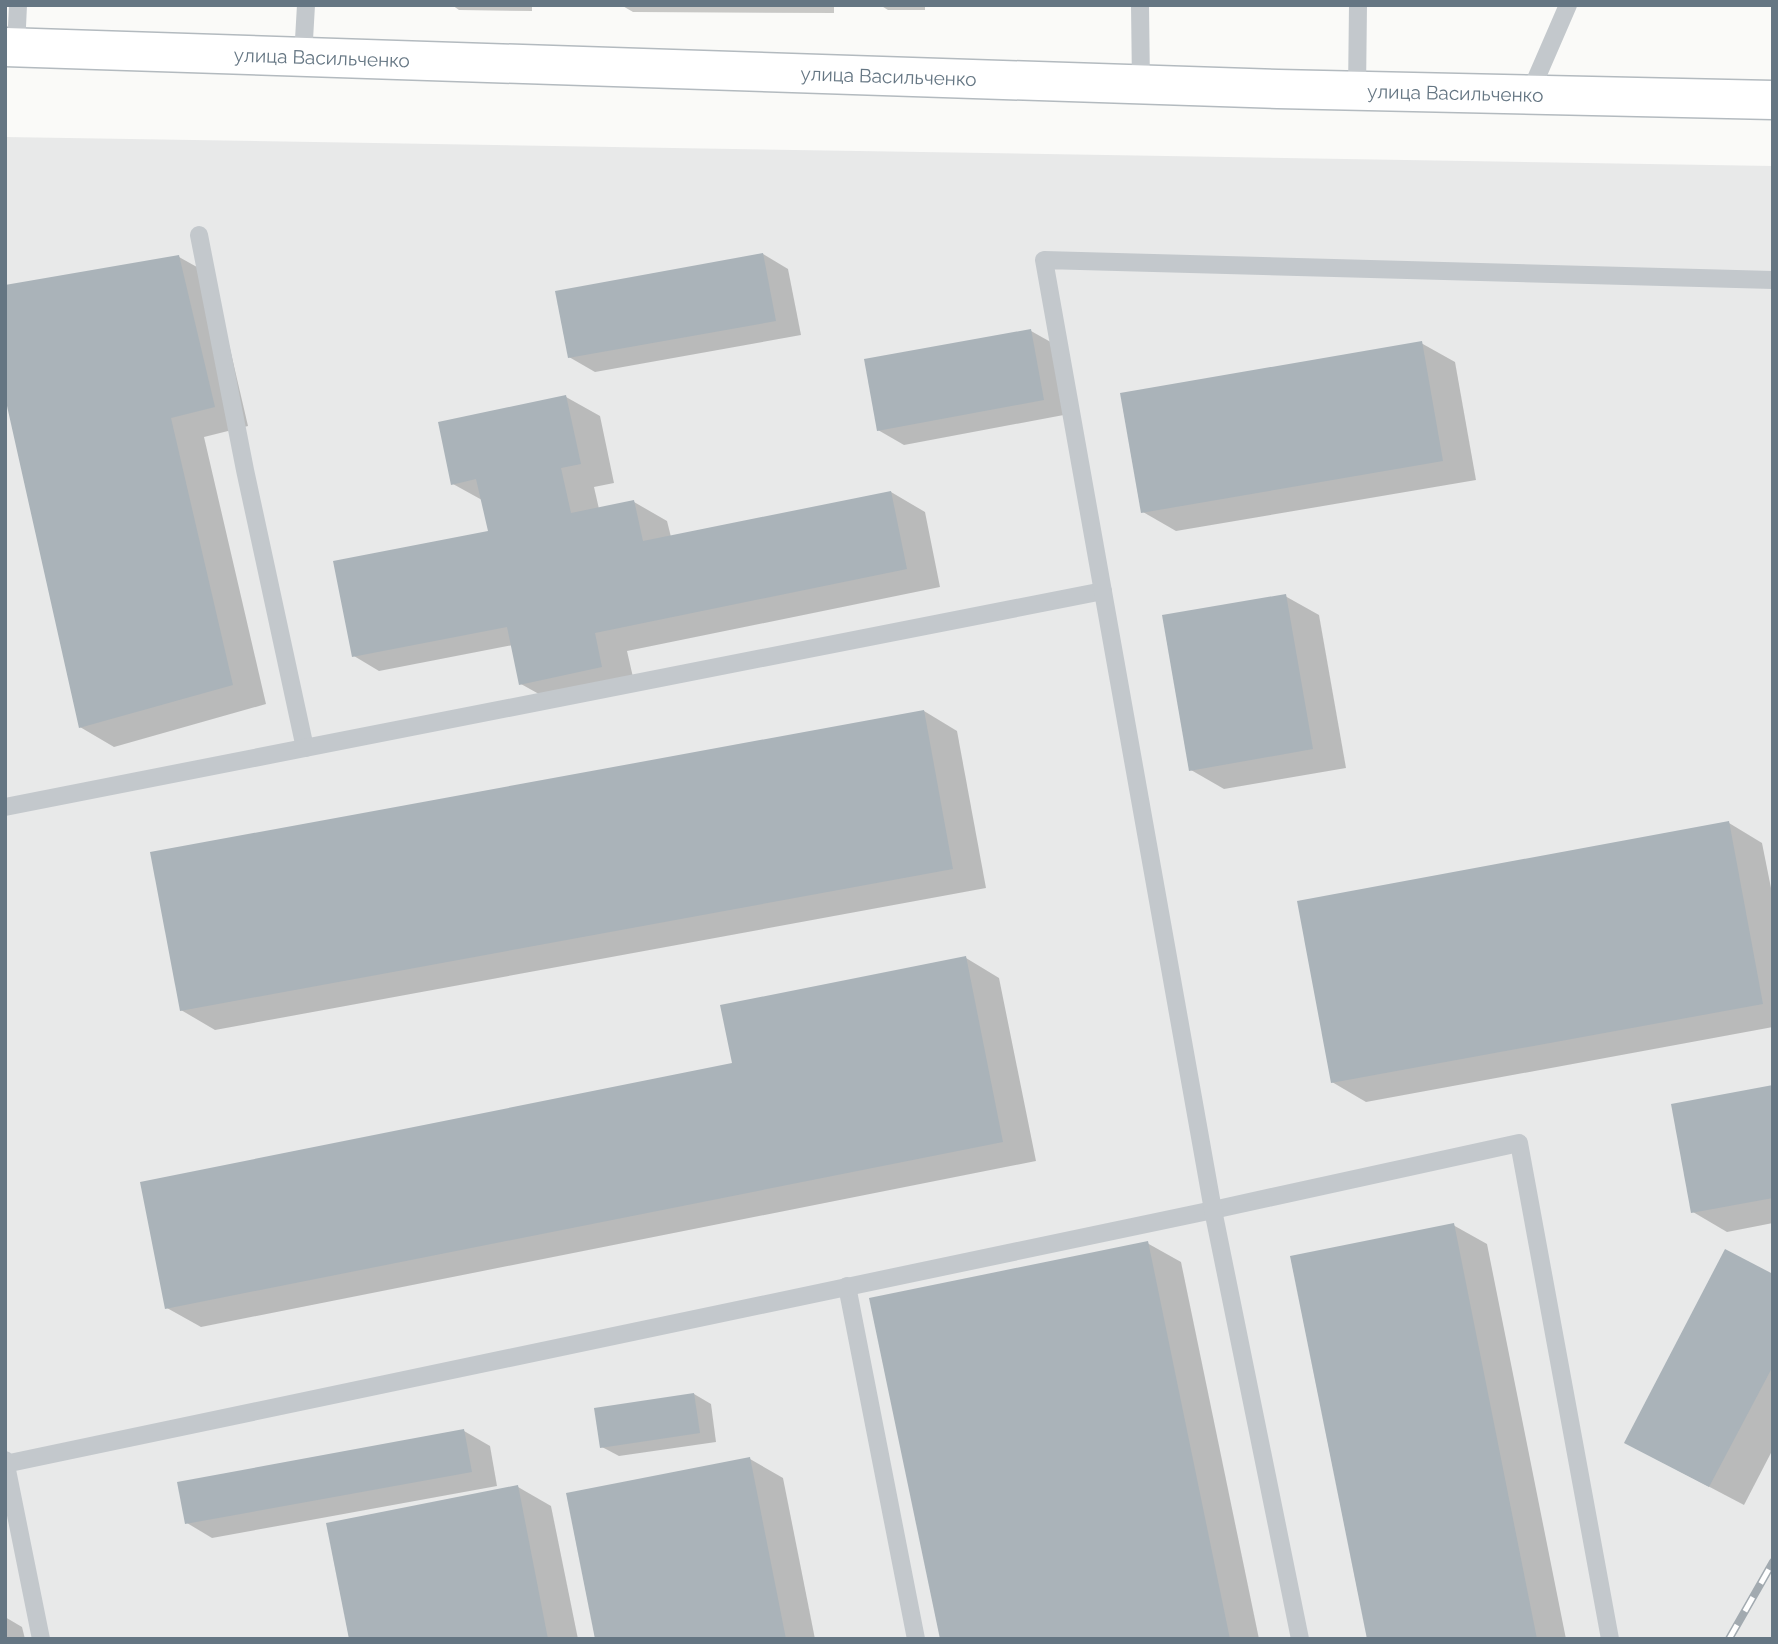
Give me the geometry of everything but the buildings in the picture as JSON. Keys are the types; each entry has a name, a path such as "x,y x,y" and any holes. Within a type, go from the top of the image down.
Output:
{"main road":[{"name":"улица Васильченко","path":"11,48 1141,85 1773,100"}],"lane":[{"path":"11,48 18,5"},
{"path":"303,57 306,5"},
{"path":"1140,5 1141,85"},
{"path":"1357,91 1358,5"},
{"path":"1529,95 1568,5"},
{"path":"199,235 245,470 305,748"},
{"path":"1300,1639 1213,1210 1044,260 1773,280"},
{"path":"5,807 1103,591"},
{"path":"41,1639 5,1462 1213,1210 1518,1143 1610,1639"},
{"path":"847,1286 916,1639"}],"shaded area":[{"path":"5,137 1773,166 1773,1639 5,1639"}],"railway":[{"path":"1729,1639 1773,1562"}]}
